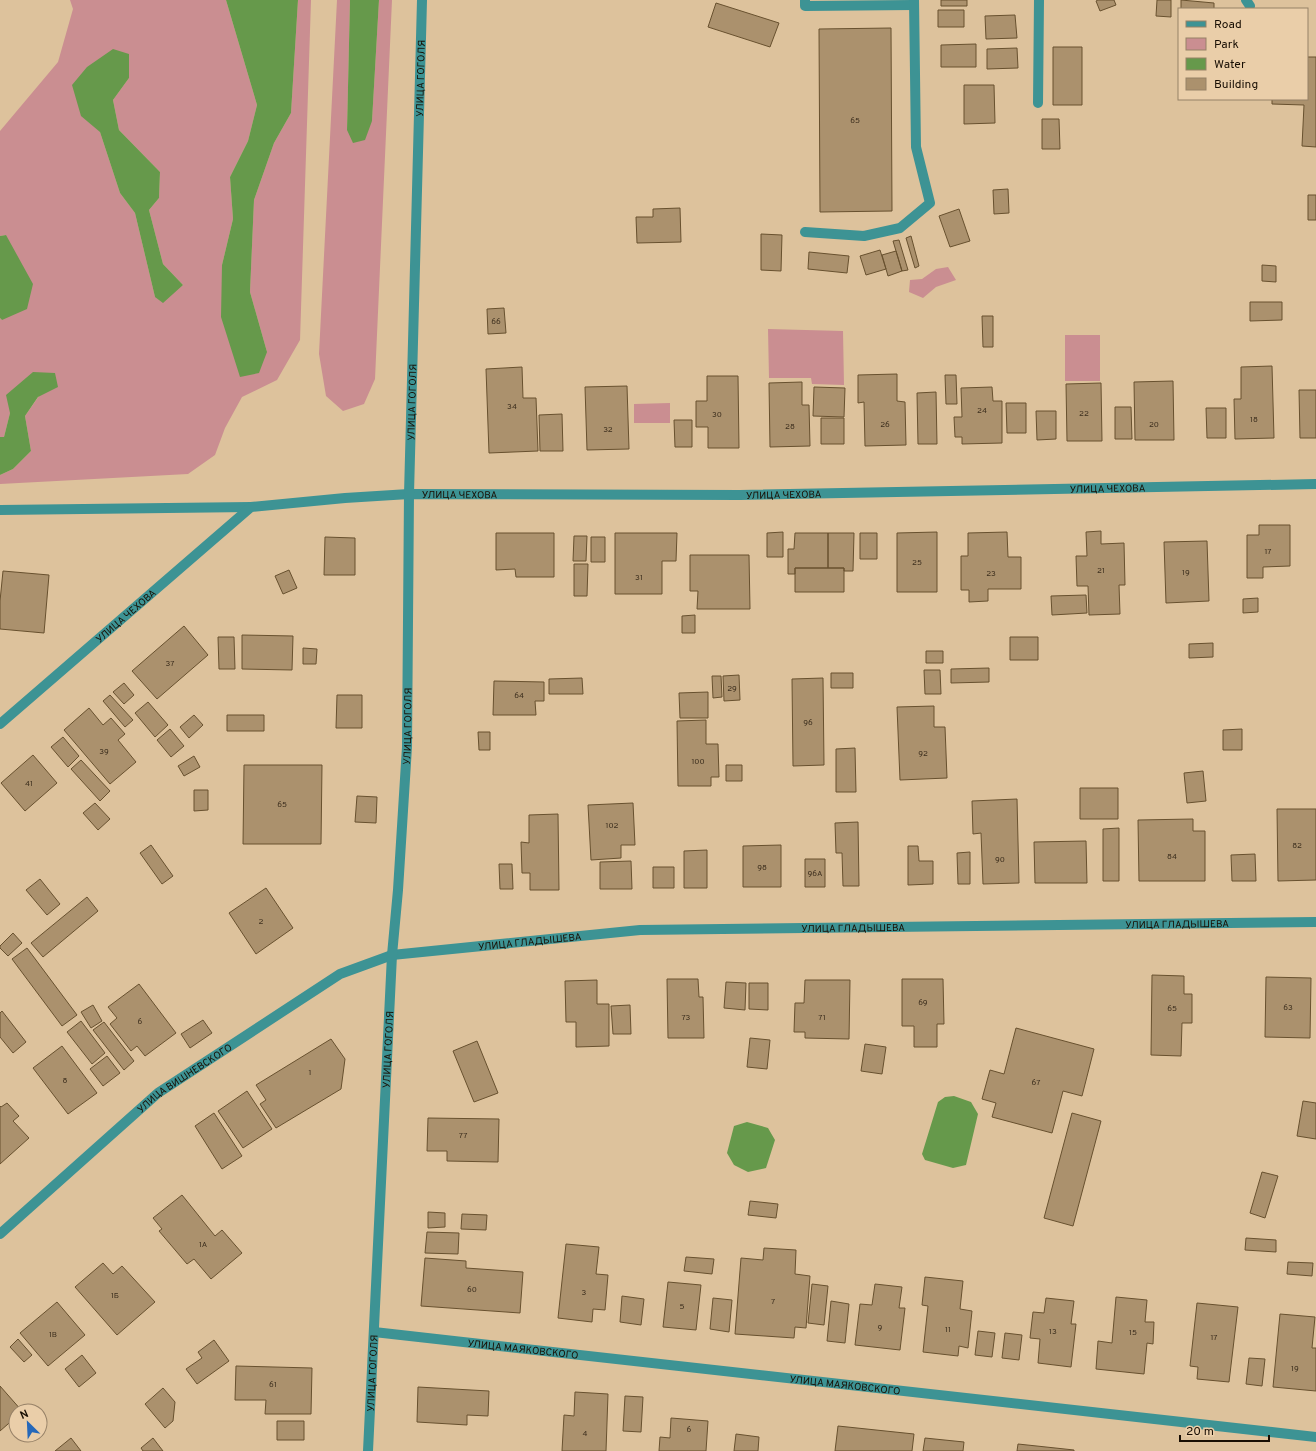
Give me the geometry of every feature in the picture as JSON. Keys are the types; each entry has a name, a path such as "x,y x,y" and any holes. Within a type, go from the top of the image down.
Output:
{"street":[{"name":"УЛИЦА ГОГОЛЯ","path":"368,1451 392,955 399,882 407,747 409,494 422,0"},
{"path":"805,0 805,6 914,3 916,147 930,203 900,228 864,236 805,232"},
{"path":"1038,103 1039,1 1049,0"},
{"name":"УЛИЦА ЧЕХОВА","path":"0,510 251,507 345,498 409,494 740,495 1316,484"},
{"name":"УЛИЦА ЧЕХОВА","path":"0,724 251,507"},
{"name":"УЛИЦА ГЛАДЫШЕВА","path":"392,955 640,930 1316,922"},
{"name":"УЛИЦА ВИШНЕВСКОГО","path":"0,1234 158,1093 340,974 392,955"},
{"name":"УЛИЦА МАЯКОВСКОГО","path":"374,1332 1316,1437"}],"green space":[{"path":"70,0 226,0 257,105 248,141 230,177 233,219 222,265 267,352 250,292 254,200 274,143 291,113 298,0 311,0 300,340 277,380 242,397 225,428 215,455 188,474 0,484 0,475 13,469 31,451 25,416 55,373 10,413 4,437 0,437 0,318 2,320 6,235 0,236 0,131 58,62 73,9","holes":["129,54 129,78 113,100 119,130 160,172 159,198 149,210 163,264 183,285 155,297 135,213 120,193 100,132"]},
{"path":"337,0 350,0 347,130 372,121 379,0 392,0 375,379 364,404 343,411 326,396 319,354"},
{"path":"948,267 956,280 936,287 923,298 909,292 910,280 922,279 936,269"},
{"path":"768,329 843,331 844,385 812,384 811,378 769,378"},
{"path":"1065,335 1100,335 1100,381 1065,381"},
{"path":"670,403 670,423 634,423 634,404"}],"water":[{"path":"226,0 298,0 291,113 274,143 254,200 250,292 267,352 259,373 240,377 221,317 222,265 233,219 230,177 248,141 257,105"},
{"path":"350,0 379,0 372,121 365,140 353,143 347,130"},
{"path":"113,49 129,54 129,78 113,100 119,130 160,172 159,198 149,210 163,264 183,285 163,303 155,297 135,213 120,193 100,132 81,116 72,85 87,67"},
{"path":"6,235 33,284 27,309 2,320 0,318 0,236"},
{"path":"33,372 55,373 58,387 38,397 25,416 31,451 13,469 0,475 0,437 4,437 10,413 6,395"},
{"path":"954,1096 971,1102 978,1114 966,1165 953,1168 925,1160 922,1154 938,1102 945,1097"},
{"path":"747,1122 768,1128 775,1140 766,1168 748,1172 734,1165 727,1153 734,1126"}],"building":[{"path":"941,0 967,0 967,6 941,6"},
{"path":"1114,0 1116,5 1100,11 1096,1"},
{"path":"1157,0 1171,0 1171,17 1156,16"},
{"path":"1181,0 1214,3 1214,8 1181,8"},
{"path":"716,3 779,23 770,47 708,27"},
{"path":"938,10 964,10 964,27 938,27"},
{"path":"1015,15 1017,38 986,39 985,16"},
{"path":"891,28 892,211 820,212 819,29"},
{"path":"976,44 976,67 941,67 941,45"},
{"path":"1053,47 1082,47 1082,105 1053,105"},
{"path":"1017,48 1018,68 987,69 987,49"},
{"path":"1308,57 1316,57 1316,147 1302,146 1304,105 1272,104 1272,100 1308,100"},
{"path":"964,85 994,85 995,123 964,124"},
{"path":"1042,119 1059,119 1060,149 1042,149"},
{"path":"1008,189 1009,213 994,214 993,190"},
{"path":"1308,195 1316,195 1316,220 1308,220"},
{"path":"680,208 681,242 637,243 636,217 653,217 653,209"},
{"path":"959,209 970,241 950,247 939,216"},
{"path":"761,234 782,235 781,271 761,270"},
{"path":"911,236 919,266 915,268 906,238"},
{"path":"899,240 908,270 902,271 893,241"},
{"path":"880,250 886,269 866,275 860,256"},
{"path":"896,251 902,271 888,276 882,255"},
{"path":"809,252 849,256 847,273 808,269"},
{"path":"1262,265 1276,266 1276,282 1262,281"},
{"path":"1250,302 1282,302 1282,320 1250,321"},
{"path":"504,308 506,333 488,334 487,309"},
{"path":"982,316 993,316 993,347 983,347"},
{"path":"1272,366 1274,438 1235,439 1234,399 1241,399 1241,367"},
{"path":"522,367 523,398 536,398 538,451 489,453 486,369"},
{"path":"897,374 897,401 905,402 906,445 865,446 864,402 858,403 858,375"},
{"path":"945,375 956,375 957,404 946,404"},
{"path":"707,376 738,376 739,448 708,448 708,427 696,427 696,401 707,401"},
{"path":"1173,381 1174,440 1135,440 1134,382"},
{"path":"802,382 802,405 809,405 810,446 770,447 769,383"},
{"path":"1101,383 1102,441 1067,441 1066,384"},
{"path":"627,386 629,449 587,450 585,387"},
{"path":"814,387 845,388 844,417 813,416"},
{"path":"992,387 993,401 1002,401 1002,443 962,444 962,437 955,437 954,417 962,417 961,388"},
{"path":"1299,390 1316,390 1316,438 1300,438"},
{"path":"936,392 937,444 918,444 917,393"},
{"path":"1006,403 1026,403 1026,433 1007,433"},
{"path":"1115,407 1131,407 1132,439 1115,439"},
{"path":"1206,408 1226,408 1226,438 1207,438"},
{"path":"1036,411 1056,411 1056,439 1037,440"},
{"path":"562,414 563,451 540,451 539,415"},
{"path":"821,418 844,418 844,444 821,444"},
{"path":"674,420 692,420 692,447 675,447"},
{"path":"1259,525 1290,525 1290,566 1263,567 1263,578 1247,578 1247,535 1259,535"},
{"path":"1101,531 1101,544 1124,543 1125,585 1119,585 1120,614 1089,615 1088,586 1077,586 1076,556 1087,556 1086,532"},
{"path":"783,532 783,557 767,557 767,533"},
{"path":"937,532 937,592 897,592 897,533"},
{"path":"1007,532 1008,557 1021,557 1021,589 988,589 988,601 969,602 969,590 961,590 961,556 968,556 968,533"},
{"path":"496,533 554,533 554,577 516,577 515,569 496,570"},
{"path":"615,533 677,533 676,561 662,561 662,594 615,594"},
{"path":"795,533 828,533 828,568 795,568 795,574 788,574 788,549 794,549"},
{"path":"828,533 854,533 853,571 844,571 844,568 828,568"},
{"path":"860,533 877,533 877,559 860,559"},
{"path":"574,536 587,536 586,561 573,561"},
{"path":"325,537 355,538 355,575 324,575"},
{"path":"591,537 605,537 605,562 591,562"},
{"path":"1207,541 1209,601 1166,603 1164,542"},
{"path":"690,555 749,555 750,609 697,609 698,591 690,591"},
{"path":"574,564 588,564 587,596 574,596"},
{"path":"795,568 844,568 844,592 795,592"},
{"path":"289,570 297,588 283,594 275,576"},
{"path":"3,571 49,575 44,633 0,629 0,601"},
{"path":"1086,595 1087,613 1052,615 1051,596"},
{"path":"1258,598 1258,612 1243,613 1243,599"},
{"path":"695,615 695,633 682,633 682,616"},
{"path":"184,626 208,655 157,699 132,671"},
{"path":"242,635 293,636 292,670 242,669"},
{"path":"218,637 234,637 235,669 219,669"},
{"path":"1010,637 1038,637 1038,660 1010,660"},
{"path":"1213,643 1213,657 1189,658 1189,644"},
{"path":"303,648 317,649 316,664 303,664"},
{"path":"926,651 943,651 943,663 926,663"},
{"path":"989,668 989,682 951,683 951,669"},
{"path":"924,670 940,670 941,694 925,694"},
{"path":"831,673 853,673 853,688 831,688"},
{"path":"739,675 740,700 724,701 723,676"},
{"path":"712,676 721,676 722,697 713,698"},
{"path":"582,678 583,694 549,694 549,679"},
{"path":"823,678 824,765 793,766 792,679"},
{"path":"494,681 544,682 544,701 535,701 536,715 493,715"},
{"path":"124,683 134,695 124,704 113,692"},
{"path":"708,692 708,718 680,718 679,693"},
{"path":"110,695 133,720 125,727 103,701"},
{"path":"337,695 362,695 362,728 336,728"},
{"path":"148,702 168,725 155,737 135,713"},
{"path":"934,706 934,727 945,727 947,778 900,780 897,707"},
{"path":"89,708 103,725 111,718 125,734 118,740 136,762 110,784 64,730"},
{"path":"194,715 203,725 189,738 180,727"},
{"path":"227,715 264,715 264,731 227,731"},
{"path":"706,720 706,744 718,744 719,777 711,777 711,786 678,786 677,721"},
{"path":"170,729 184,746 171,757 157,740"},
{"path":"1242,729 1242,750 1223,750 1223,730"},
{"path":"478,732 490,732 490,750 479,750"},
{"path":"63,737 79,756 68,767 51,747"},
{"path":"855,748 856,792 836,792 836,749"},
{"path":"33,755 57,783 25,811 1,783"},
{"path":"194,756 200,767 184,776 178,766"},
{"path":"81,760 110,791 100,801 71,769"},
{"path":"244,765 322,765 321,844 243,844"},
{"path":"726,765 742,765 742,781 726,781"},
{"path":"1203,771 1206,801 1187,803 1184,773"},
{"path":"1080,788 1118,788 1118,819 1080,819"},
{"path":"194,790 208,790 208,810 194,811"},
{"path":"357,796 377,797 376,823 355,822"},
{"path":"1017,799 1019,883 983,884 981,833 973,834 972,801"},
{"path":"95,803 110,819 98,830 83,813"},
{"path":"633,803 635,845 621,845 621,858 591,860 588,805"},
{"path":"1277,809 1316,809 1316,880 1278,881"},
{"path":"558,814 559,890 530,890 530,873 522,873 521,842 529,843 529,815"},
{"path":"1193,819 1193,831 1205,831 1205,881 1139,881 1138,820"},
{"path":"858,822 859,886 843,886 842,853 836,853 835,823"},
{"path":"1119,828 1119,881 1103,881 1103,829"},
{"path":"1086,841 1087,883 1035,883 1034,842"},
{"path":"151,845 173,876 162,884 140,853"},
{"path":"781,845 781,887 743,887 743,846"},
{"path":"908,846 918,846 919,861 933,861 933,884 908,885"},
{"path":"707,850 707,888 684,888 684,851"},
{"path":"970,852 970,884 958,884 957,853"},
{"path":"1255,854 1256,881 1232,881 1231,855"},
{"path":"805,859 825,859 825,887 805,887"},
{"path":"631,861 632,889 600,889 600,862"},
{"path":"499,864 512,864 513,889 500,889"},
{"path":"653,867 674,867 674,888 653,888"},
{"path":"40,879 60,904 47,915 26,890"},
{"path":"266,888 293,928 256,954 229,913"},
{"path":"87,897 98,911 43,957 31,943"},
{"path":"13,933 22,943 8,956 0,948 0,946"},
{"path":"27,948 77,1015 62,1026 12,959"},
{"path":"1152,975 1184,976 1184,994 1192,994 1192,1023 1182,1023 1181,1056 1151,1055"},
{"path":"1266,977 1311,978 1310,1038 1265,1037"},
{"path":"667,979 698,979 699,997 703,997 704,1038 668,1038"},
{"path":"902,979 943,979 944,1024 937,1024 937,1047 914,1047 914,1026 902,1026"},
{"path":"597,980 597,1004 609,1004 609,1046 576,1047 576,1022 566,1022 565,981"},
{"path":"805,980 850,980 849,1039 805,1038 805,1032 794,1032 795,1003 804,1003"},
{"path":"726,982 746,983 745,1010 724,1008"},
{"path":"749,983 768,983 768,1010 749,1009"},
{"path":"139,984 176,1033 145,1056 137,1046 131,1051 110,1024 117,1018 108,1007"},
{"path":"93,1005 102,1021 91,1028 81,1012"},
{"path":"630,1005 631,1034 613,1034 611,1006"},
{"path":"2,1011 26,1042 13,1053 0,1037 0,1013"},
{"path":"203,1020 212,1033 190,1048 181,1034"},
{"path":"81,1021 105,1053 92,1064 67,1032"},
{"path":"104,1022 134,1061 124,1070 93,1030"},
{"path":"1016,1028 1094,1049 1082,1096 1063,1091 1052,1133 992,1117 996,1103 982,1099 990,1070 1004,1074"},
{"path":"750,1038 770,1040 767,1069 747,1067"},
{"path":"331,1039 345,1059 341,1089 276,1128 260,1104 266,1100 256,1085"},
{"path":"477,1041 498,1093 474,1102 453,1051"},
{"path":"865,1044 886,1047 882,1074 861,1071"},
{"path":"62,1046 97,1093 68,1114 33,1068"},
{"path":"107,1056 120,1073 103,1086 90,1069"},
{"path":"247,1091 272,1129 243,1148 218,1111"},
{"path":"1303,1101 1316,1103 1316,1139 1297,1136"},
{"path":"7,1103 19,1116 13,1121 29,1138 0,1164 0,1106 1,1107"},
{"path":"214,1113 242,1156 222,1169 195,1126"},
{"path":"1072,1113 1101,1121 1073,1226 1044,1218"},
{"path":"428,1118 499,1119 498,1162 447,1161 447,1151 427,1151"},
{"path":"1262,1172 1278,1176 1265,1218 1250,1213"},
{"path":"182,1195 215,1236 222,1230 242,1253 211,1279 194,1259 187,1264 159,1231 162,1229 153,1218"},
{"path":"750,1201 778,1204 776,1218 748,1215"},
{"path":"428,1212 445,1213 445,1227 428,1228"},
{"path":"462,1214 487,1215 486,1230 461,1229"},
{"path":"427,1232 459,1233 458,1254 425,1253"},
{"path":"1246,1238 1276,1240 1276,1252 1245,1250"},
{"path":"566,1244 599,1247 596,1274 608,1275 605,1310 593,1309 592,1322 558,1318"},
{"path":"764,1248 796,1250 795,1274 810,1276 806,1328 795,1327 794,1338 735,1334 741,1258 763,1260"},
{"path":"686,1257 714,1259 712,1274 684,1271"},
{"path":"425,1258 466,1261 466,1268 523,1272 520,1313 421,1306"},
{"path":"1288,1262 1313,1263 1312,1276 1287,1274"},
{"path":"103,1263 113,1274 122,1266 155,1302 117,1335 75,1287"},
{"path":"925,1277 963,1281 960,1309 972,1311 968,1348 959,1346 958,1356 923,1352 928,1306 922,1305"},
{"path":"668,1282 701,1285 696,1330 663,1327"},
{"path":"812,1284 828,1286 824,1325 808,1323"},
{"path":"875,1284 902,1287 899,1308 905,1308 900,1350 855,1345 860,1304 872,1305"},
{"path":"622,1296 644,1299 641,1325 620,1322"},
{"path":"1116,1297 1147,1300 1145,1322 1154,1322 1153,1344 1147,1343 1144,1374 1096,1369 1098,1341 1112,1343"},
{"path":"713,1298 732,1300 729,1332 710,1329"},
{"path":"1046,1298 1074,1301 1071,1324 1076,1324 1071,1367 1038,1363 1040,1339 1030,1338 1033,1312 1044,1313"},
{"path":"831,1301 849,1304 845,1343 827,1341"},
{"path":"57,1302 85,1335 48,1366 20,1333"},
{"path":"1197,1303 1238,1307 1229,1382 1197,1379 1198,1367 1190,1366"},
{"path":"1280,1314 1315,1317 1312,1348 1316,1348 1316,1391 1273,1387"},
{"path":"978,1331 995,1333 992,1357 975,1355"},
{"path":"1005,1333 1022,1335 1019,1360 1002,1358"},
{"path":"18,1339 32,1355 24,1362 10,1347"},
{"path":"214,1340 229,1361 197,1384 186,1369 202,1358 198,1352"},
{"path":"82,1355 96,1373 79,1387 65,1369"},
{"path":"1249,1358 1265,1359 1262,1386 1246,1384"},
{"path":"236,1366 312,1368 311,1414 265,1414 266,1400 235,1400"},
{"path":"0,1386 15,1403 8,1403 8,1424 0,1431"},
{"path":"418,1387 489,1391 488,1416 467,1415 467,1425 417,1422"},
{"path":"163,1388 175,1402 173,1421 165,1428 145,1404"},
{"path":"575,1392 608,1394 606,1451 562,1451 564,1415 574,1416"},
{"path":"625,1396 643,1397 641,1432 623,1431"},
{"path":"671,1418 708,1421 706,1451 659,1451 660,1437 670,1438"},
{"path":"277,1421 304,1421 304,1440 277,1440"},
{"path":"838,1426 914,1434 912,1451 835,1451"},
{"path":"736,1434 759,1437 758,1451 734,1451"},
{"path":"71,1438 81,1451 55,1451"},
{"path":"153,1438 163,1451 143,1451 141,1448"},
{"path":"925,1438 964,1442 963,1451 923,1451"},
{"path":"1018,1444 1074,1450 1074,1451 1017,1451"}]}
